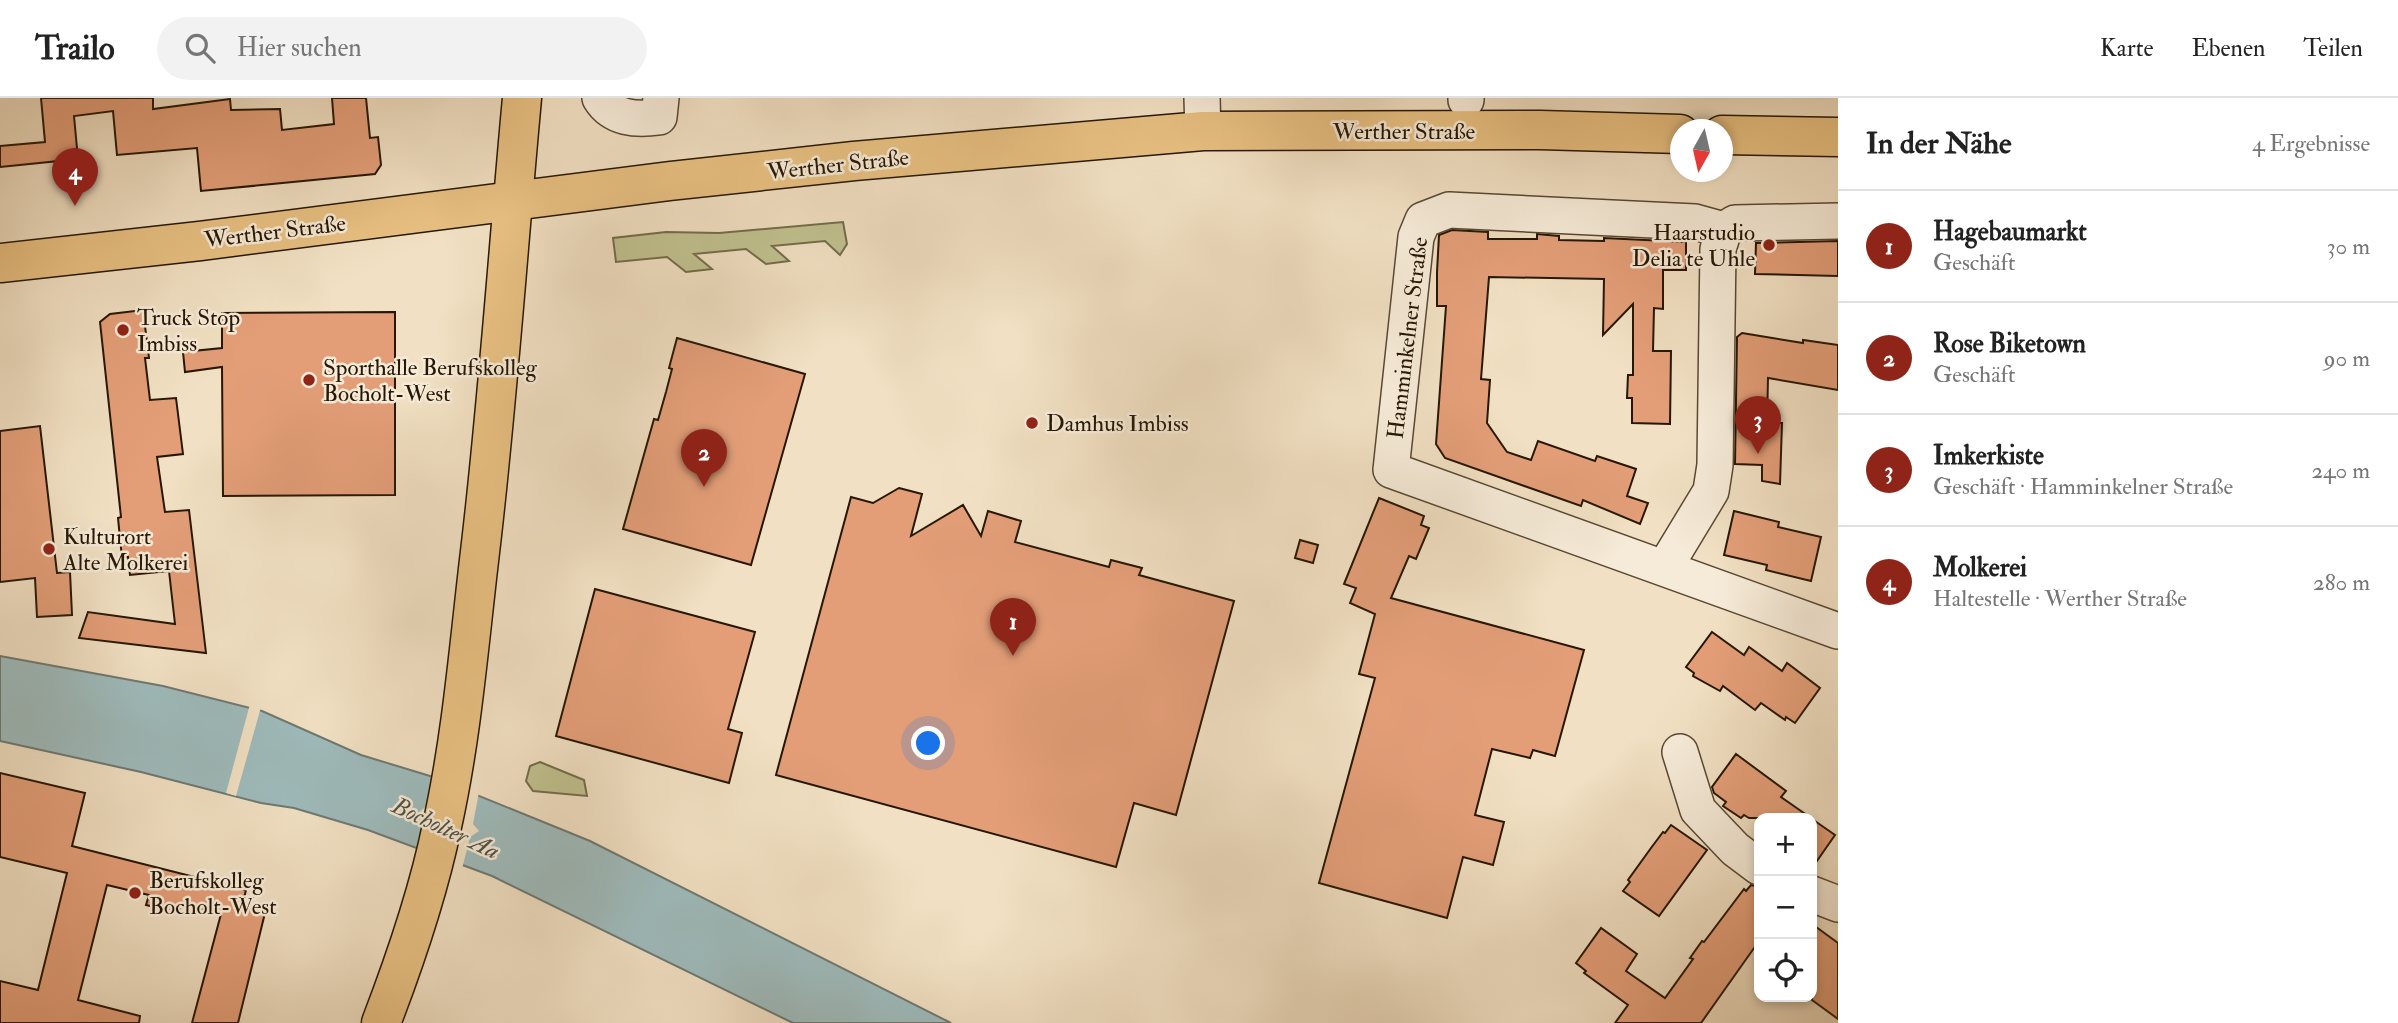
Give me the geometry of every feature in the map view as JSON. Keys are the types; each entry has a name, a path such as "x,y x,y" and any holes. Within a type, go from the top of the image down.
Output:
{"main road":[{"path":"381,1023 427,891 443,824 460,731 487,500 522,98"},
{"name":"Werther Straße","path":"0,263 200,241 513,199 841,163 1202,115 1670,134"},
{"path":"1733,135 1838,137"}],"street":[{"path":"600,98 604,105 620,115 636,120 659,117 661,98"},
{"name":"Hamminkelner Straße","path":"1838,221 1735,223 1724,230 1695,222 1449,210 1423,220 1416,237 1391,470 1838,631"},
{"path":"1665,568 1711,491 1715,465 1718,249 1724,230"},
{"path":"1680,752 1698,810 1735,849 1754,863"},
{"path":"1817,896 1838,904"}],"green space":[{"path":"843,222 847,244 840,255 825,241 772,246 789,261 766,264 746,249 694,254 712,269 686,272 667,257 616,262 613,238 666,232 719,233"},
{"path":"540,762 584,780 587,796 533,791 526,781 530,766"}],"water":[{"name":"Bocholter Aa","path":"0,656 163,686 262,711 361,755 430,776 590,841 951,1023 793,1023 492,876 368,830 294,808 261,803 141,772 0,741"}],"pier":[{"path":"250,704 261,707 236,796 226,793"},
{"path":"433,773 479,792 473,824 479,831 470,837 462,869 416,853 425,818 420,811 427,806"}],"building":[{"path":"41,98 153,98 153,109 230,99 231,110 280,109 282,130 334,124 332,98 366,98 370,138 378,137 381,165 375,174 201,191 197,148 117,155 113,111 74,116 78,159 0,167 0,146 45,142"},
{"path":"1452,230 1488,232 1488,239 1537,239 1537,234 1559,236 1559,240 1604,241 1604,238 1686,242 1686,270 1663,270 1663,309 1654,308 1653,351 1671,351 1670,424 1632,423 1632,398 1627,398 1628,375 1633,375 1633,304 1603,335 1604,279 1489,277 1481,379 1490,380 1487,423 1507,452 1531,460 1538,441 1595,461 1597,456 1636,469 1627,496 1648,503 1640,524 1583,500 1581,506 1445,458 1436,444 1446,306 1437,306 1439,235"},
{"path":"1838,241 1838,276 1755,274 1756,243"},
{"path":"143,310 149,358 145,358 150,400 176,398 183,454 157,457 165,512 189,510 206,653 79,638 88,612 175,624 169,571 130,575 128,557 122,558 118,518 121,517 100,322 110,314"},
{"name":"Sporthalle Berufskolleg Bocholt-West","path":"395,312 395,495 223,496 222,367 185,372 183,352 222,348 222,313"},
{"path":"1742,333 1803,343 1803,340 1838,345 1838,390 1768,378 1767,423 1782,423 1780,484 1762,481 1762,465 1735,464 1737,337"},
{"path":"677,338 805,374 751,565 623,529 654,419 658,420 666,392"},
{"path":"40,426 57,573 70,572 72,615 37,617 35,578 0,582 0,431"},
{"path":"899,488 922,494 911,536 963,505 981,536 988,511 1021,521 1015,542 1109,567 1111,560 1142,568 1139,575 1234,601 1176,815 1134,803 1116,867 776,775 851,497 873,503"},
{"path":"1379,498 1424,516 1421,525 1429,528 1416,559 1409,556 1391,598 1584,650 1555,756 1533,750 1530,758 1492,749 1475,815 1504,822 1493,865 1463,857 1447,918 1319,883 1375,678 1359,674 1375,614 1350,603 1356,588 1344,584"},
{"path":"1734,511 1779,522 1778,527 1821,537 1811,581 1766,570 1767,565 1724,555"},
{"path":"1300,540 1318,545 1313,563 1295,558"},
{"path":"595,589 755,632 728,729 742,733 729,783 556,736"},
{"path":"1712,632 1744,655 1749,647 1782,671 1787,663 1820,688 1795,723 1786,717 1785,720 1761,703 1755,710 1723,686 1720,691 1693,676 1694,673 1686,667"},
{"path":"1736,754 1786,791 1781,797 1804,813 1754,813 1754,818 1744,815 1741,818 1723,806 1726,802 1714,793 1712,787"},
{"path":"0,773 85,793 72,846 246,890 242,907 265,913 238,1023 192,1023 221,914 181,904 179,913 146,905 149,895 107,885 78,1000 140,1016 139,1023 0,1023 0,981 38,990 67,873 0,857"},
{"path":"1817,822 1835,835 1817,861"},
{"path":"1671,825 1707,850 1659,916 1623,891 1651,848"},
{"path":"1751,885 1754,886 1754,948 1701,1023 1615,1023 1628,1005 1584,973 1586,971 1576,963 1601,928 1637,954 1626,971 1665,998 1693,959 1690,958 1702,941 1704,942 1744,889 1746,891"},
{"path":"1817,928 1838,943 1838,1019 1815,1002 1817,1002"}],"place":[{"name":"Molkerei","path":"75,206"},
{"name":"Haarstudio Delia te Uhle","path":"1769,245"},
{"name":"Truck Stop Imbiss","path":"123,330"},
{"name":"Sporthalle Berufskolleg Bocholt-West","path":"309,380"},
{"name":"Damhus Imbiss","path":"1032,423"},
{"name":"Imkerkiste","path":"1758,454"},
{"name":"Rose Biketown","path":"704,487"},
{"name":"Kulturort Alte Molkerei","path":"49,549"},
{"name":"Hagebaumarkt","path":"1013,656"},
{"name":"Berufskolleg Bocholt-West","path":"135,893"}]}
